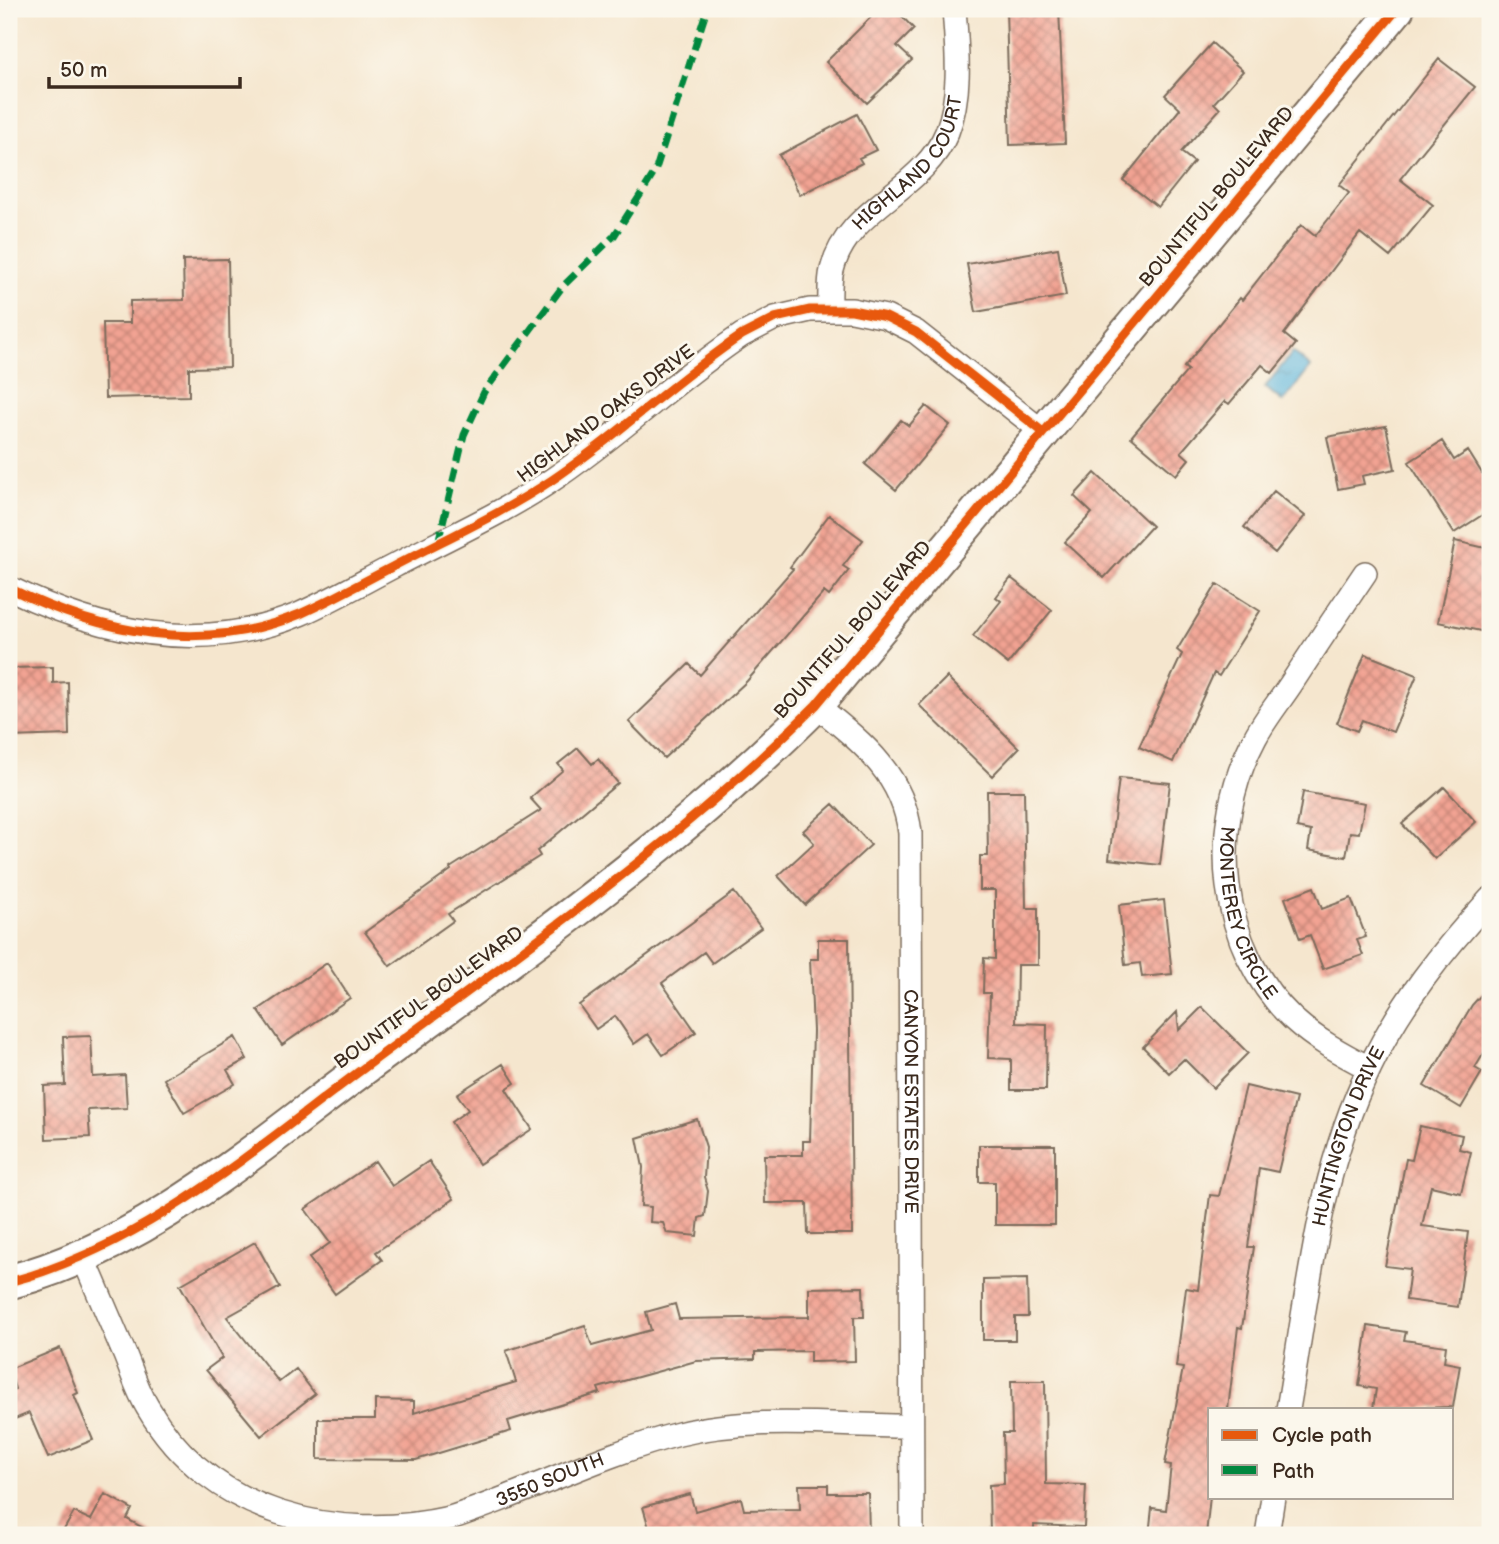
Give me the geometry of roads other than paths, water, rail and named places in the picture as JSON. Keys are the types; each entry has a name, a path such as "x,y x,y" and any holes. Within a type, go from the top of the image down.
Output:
{"main road":[{"name":"BOUNTIFUL BOULEVARD","path":"9,1282 83,1257 209,1184 641,862 724,794 816,705 1395,10"}],"street":[{"name":"HIGHLAND COURT","path":"830,308 834,261 852,229 919,174 947,131 957,80 954,9"},
{"name":"HIGHLAND OAKS DRIVE","path":"9,588 88,622 159,634 205,635 229,632 299,614 508,508 554,479 718,352 759,325 791,313 830,308 870,313 902,323 1043,432"},
{"name":"MONTEREY CIRCLE","path":"1365,573 1255,737 1231,804 1226,862 1234,919 1256,974 1293,1019 1339,1053 1369,1068"},
{"name":"CANYON ESTATES DRIVE","path":"816,705 880,762 893,778 908,816 912,1535"},
{"name":"HUNTINGTON DRIVE","path":"1288,1408 1330,1178 1369,1068 1419,984 1453,939 1490,899"},
{"name":"3550 SOUTH","path":"83,1257 146,1405 178,1450 197,1470 242,1502 293,1523 320,1530 374,1534 427,1525 655,1441 700,1430 747,1425 911,1426"},
{"path":"1267,1535 1273,1498"}],"water":[{"path":"1293,352 1311,367 1283,402 1265,387"}]}
